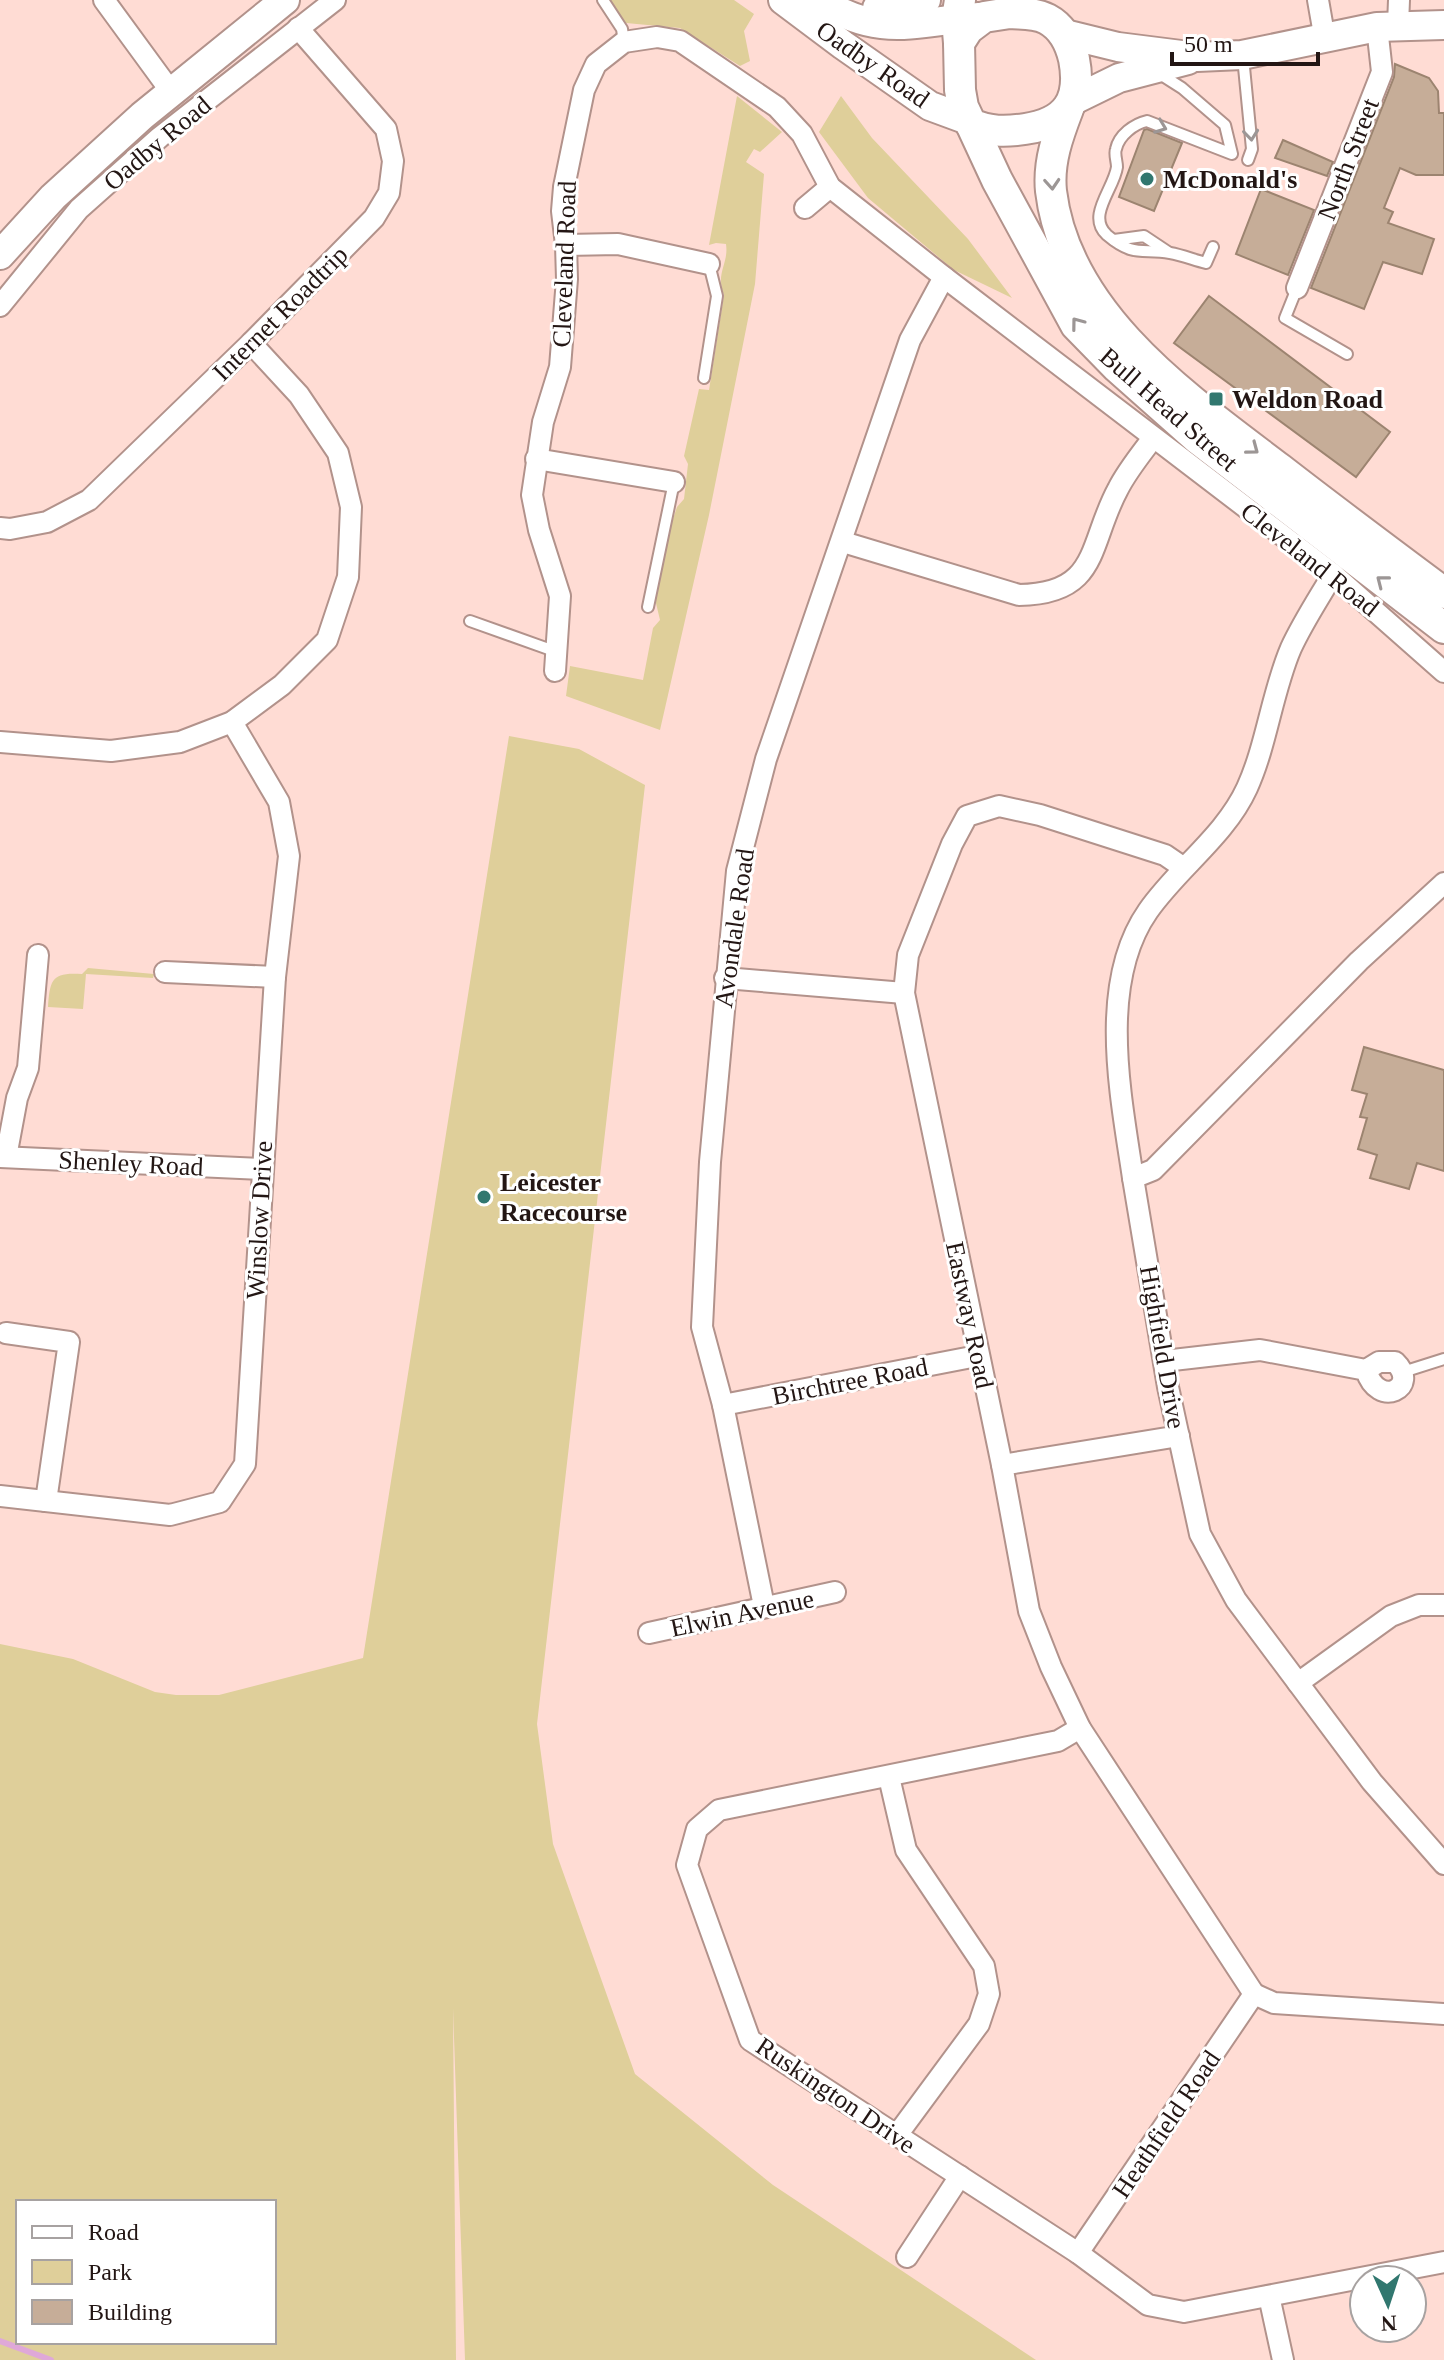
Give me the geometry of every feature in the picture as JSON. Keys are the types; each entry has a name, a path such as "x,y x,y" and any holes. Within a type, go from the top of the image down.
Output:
{"main road":[{"name":"Oadby Road","path":"0,255 53,197 142,116 285,0"},
{"name":"Oadby Road","path":"783,0 930,106 969,122"},
{"name":"Oadby Road","path":"820,0 845,16 888,27 965,20"},
{"path":"820,0 889,9 921,4 926,0"},
{"path":"1039,0 1061,30 1075,68 1070,105"},
{"path":"1197,57 1108,82 1070,105 1055,121 1041,127 1007,132 988,131 969,122 960,90 965,20 1010,13 1045,18 1061,30 1118,47 1197,57 1242,55 1325,40 1391,17 1444,25"},
{"name":"Bull Head Street","path":"1070,105 1051,166 1051,191 1069,253 1098,307 1172,386 1444,593"},
{"name":"Bull Head Street","path":"969,122 1076,325 1117,367 1197,438 1444,628"}],"street":[{"path":"104,0 172,93"},
{"name":"Oadby Road","path":"0,306 79,209 160,137 335,0"},
{"path":"1318,0 1325,40"},
{"name":"North Street","path":"1297,288 1382,72 1391,17"},
{"name":"Internet Roadtrip","path":"0,528 47,522 89,500 374,218 389,193 393,161 386,129 298,28"},
{"name":"Cleveland Road","path":"556,662 560,596 532,495 543,422 560,367 567,279 562,211 564,187 584,90 596,64 624,42 657,37 680,41 777,107 802,134 830,187 1333,574 1444,672"},
{"path":"805,208 830,187"},
{"path":"566,245 618,244 709,264"},
{"name":"Avondale Road","path":"764,1606 723,1405 702,1327 710,1162 737,871 766,759 910,340 944,277"},
{"path":"0,742 111,751 180,742 232,722 282,685 327,640 348,577 351,507 338,453 299,395 251,343"},
{"path":"843,542 1019,595 1045,595 1072,582 1087,566 1118,488 1153,438"},
{"path":"536,459 674,482"},
{"name":"Highfield Drive","path":"1333,574 1291,649 1247,787 1227,821 1147,912 1128,949 1117,1013 1121,1098 1164,1361 1200,1534 1236,1600 1372,1782 1444,1864"},
{"name":"Winslow Drive","path":"0,1496 170,1515 220,1502 245,1464 261,1169 275,977 289,856 279,802 232,722"},
{"name":"Eastway Road","path":"1184,868 1165,855 1040,815 999,806 967,816 952,844 908,955 904,993 1002,1465 1029,1611 1080,1728 1254,1994"},
{"path":"1133,1178 1153,1170 1359,961 1444,883"},
{"path":"3,1157 17,1098 28,1068 38,955"},
{"path":"165,972 275,977"},
{"path":"725,978 904,993"},
{"name":"Shenley Road","path":"3,1157 261,1169"},
{"path":"6,1333 69,1342 46,1501"},
{"path":"1164,1361 1260,1350 1366,1370 1373,1364 1395,1362 1403,1372"},
{"name":"Birchtree Road","path":"723,1405 977,1356"},
{"path":"1002,1465 1179,1436"},
{"name":"Elwin Avenue","path":"649,1633 835,1592"},
{"path":"1298,1683 1391,1616 1419,1605 1444,1605"},
{"name":"Ruskington Drive","path":"1080,1728 1058,1741 719,1810 697,1829 687,1865 750,2040 1078,2253 1148,2305 1184,2312 1444,2262"},
{"path":"889,1777 906,1850 984,1966 989,1994 979,2024 897,2135"},
{"path":"1254,1994 1274,2003 1444,2014"},
{"name":"Heathfield Road","path":"1078,2253 1254,1994"},
{"path":"907,2257 960,2176"},
{"path":"1269,2296 1283,2360"}],"lane":[{"path":"603,0 622,29 624,42"},
{"path":"1242,55 1252,149 1248,160"},
{"path":"1153,70 1182,88 1225,125 1232,154 1147,121 1127,130 1116,149 1117,169 1098,216 1101,229 1114,240 1141,253 1168,252"},
{"path":"1114,240 1144,236 1168,252 1206,263 1213,247"},
{"path":"704,378 717,296 709,264"},
{"path":"1297,288 1285,318 1347,354"},
{"path":"648,607 674,482"},
{"path":"470,621 556,662"},
{"path":"1403,1372 1444,1359"}],"green space":[{"path":"609,0 734,0 754,14 744,31 750,61 740,66 680,28 626,23"},
{"path":"737,96 782,132 760,152 754,149 746,162 764,174 755,284 709,515 660,730 566,696 570,666 643,680 653,628 660,620 655,599 671,525 677,507 684,499 688,464 684,456 699,389 709,390 724,295 721,281 726,244 709,245"},
{"path":"841,96 872,138 968,239 1012,298 954,270 868,198 819,132"},
{"name":"Leicester Racecourse","path":"509,736 579,749 645,785 537,1724 553,1844 635,2074 773,2185 1036,2360 465,2360 453,2008 456,2360 0,2360 0,1644 73,1659 155,1692 219,1695 363,1658"},
{"path":"88,968 154,974 153,978 86,974 83,1009 48,1007 54,979 64,974 82,974"}],"building":[{"path":"1395,64 1429,78 1438,91 1439,113 1444,113 1444,175 1416,175 1400,168 1384,208 1393,212 1388,223 1434,239 1422,274 1383,262 1364,309 1311,288 1394,77"},
{"name":"McDonald's","path":"1147,129 1182,143 1154,211 1119,197"},
{"path":"1283,140 1333,162 1327,176 1275,158"},
{"path":"1261,189 1314,210 1288,275 1236,254"},
{"path":"1209,296 1390,432 1356,477 1174,343"},
{"path":"1364,1047 1444,1070 1444,1171 1417,1163 1409,1189 1370,1178 1377,1155 1358,1149 1367,1118 1360,1117 1367,1094 1352,1090"}],"waterway":[{"path":"0,2341 51,2360"}],"place":[{"name":"McDonald's","path":"1147,179"},
{"name":"Weldon Road","path":"1216,399"},
{"name":"Leicester Racecourse","path":"484,1197"}]}
